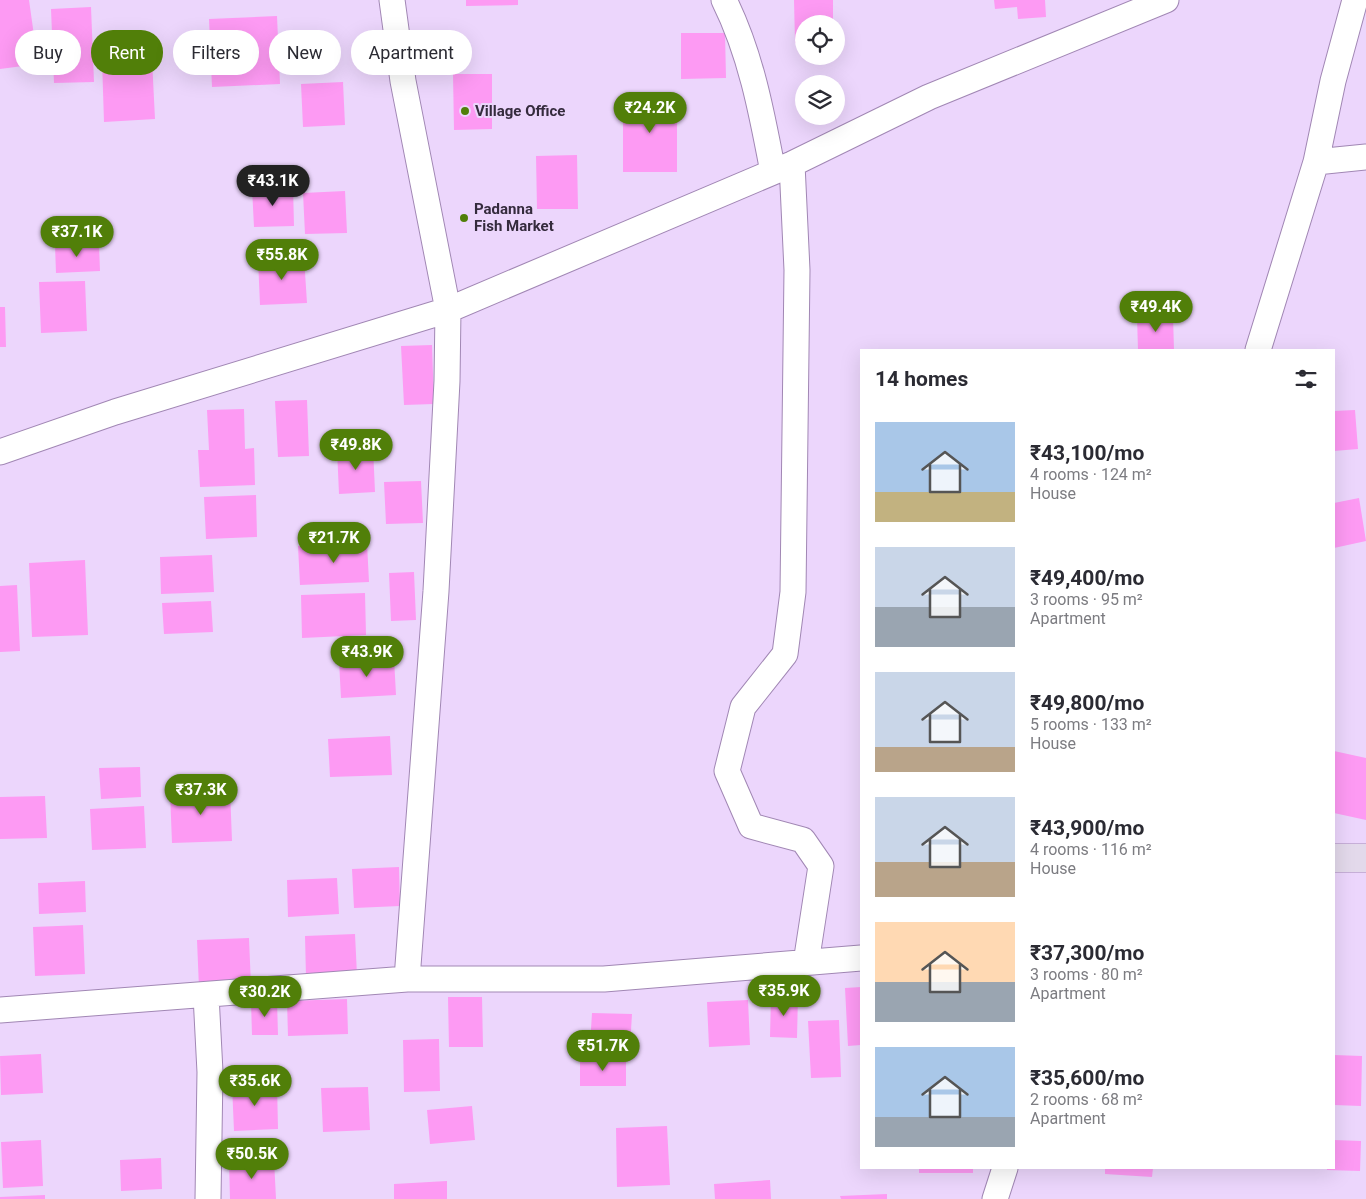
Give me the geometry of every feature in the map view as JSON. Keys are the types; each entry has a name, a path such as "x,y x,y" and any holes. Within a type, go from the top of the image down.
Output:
{"street":[{"path":"392,0 403,81 448,310 447,381 436,591 407,980"},
{"path":"724,0 748,59 763,119 782,168 797,270 793,592 785,654 743,707 727,771 751,826 803,840 821,866 806,963"},
{"path":"0,452 115,412 448,310 782,168 929,97 1166,0"},
{"path":"1258,349 1316,162 1333,81 1355,0"},
{"path":"1316,162 1366,156"},
{"path":"1335,858 1366,858"},
{"path":"0,1010 407,980 604,979 860,958"},
{"path":"206,995 210,1072 208,1199"},
{"path":"995,1199 1005,1169"}],"building":[{"path":"0,0 29,0 33,30 15,30 15,67 0,69"},
{"path":"466,0 518,0 518,5 466,6"},
{"path":"794,0 833,0 833,15 795,15 795,43"},
{"path":"994,0 1045,0 1046,17 1018,19 1017,7 995,9"},
{"path":"91,7 91,75 94,75 94,82 54,83 54,75 81,75 81,30 52,30 51,9"},
{"path":"277,16 278,30 269,30 269,75 280,75 280,84 212,87 211,75 259,75 259,30 209,30 209,19"},
{"path":"681,33 725,33 726,78 681,79"},
{"path":"492,74 492,129 454,130 453,75"},
{"path":"102,75 153,75 155,119 104,122"},
{"path":"343,82 345,125 303,127 301,84"},
{"path":"677,95 677,172 623,172 623,96"},
{"path":"577,155 578,209 537,209 536,156"},
{"path":"293,186 294,226 254,227 252,188"},
{"path":"345,191 347,233 305,234 303,193"},
{"path":"99,244 100,271 56,273 55,245"},
{"path":"304,257 307,303 260,305 258,259"},
{"path":"85,281 87,331 41,333 39,282"},
{"path":"0,307 5,307 6,347 0,347"},
{"path":"1173,316 1174,349 1138,349 1137,317"},
{"path":"432,345 434,404 404,405 401,346"},
{"path":"307,400 309,456 278,457 275,401"},
{"path":"244,409 245,449 254,448 255,485 200,487 198,450 209,450 207,410"},
{"path":"1355,410 1358,449 1335,451 1335,411"},
{"path":"373,447 375,492 339,494 337,449"},
{"path":"421,481 423,523 386,524 384,482"},
{"path":"256,495 257,537 206,539 204,497"},
{"path":"1359,498 1366,541 1335,548 1335,503"},
{"path":"367,543 369,582 300,585 298,546"},
{"path":"212,555 214,592 161,594 160,557"},
{"path":"85,560 88,635 32,637 29,563"},
{"path":"414,572 416,620 391,621 389,573"},
{"path":"17,585 20,651 0,652 0,586"},
{"path":"365,593 366,635 302,638 301,595"},
{"path":"211,601 213,632 164,634 162,603"},
{"path":"394,658 396,695 341,698 339,661"},
{"path":"390,736 392,775 330,777 328,739"},
{"path":"1335,751 1366,758 1366,820 1335,813"},
{"path":"140,767 141,797 101,799 99,768"},
{"path":"230,790 232,841 172,843 170,792"},
{"path":"45,796 47,838 0,839 0,797"},
{"path":"144,806 146,848 92,850 90,809"},
{"path":"399,867 400,906 354,908 352,869"},
{"path":"337,878 339,914 288,917 287,880"},
{"path":"85,881 86,912 39,914 38,883"},
{"path":"83,925 85,974 35,976 33,927"},
{"path":"355,934 357,975 306,977 305,936"},
{"path":"249,938 251,986 199,988 197,940"},
{"path":"860,987 860,1045 848,1046 845,988"},
{"path":"771,996 798,996 797,1038 770,1037"},
{"path":"448,997 482,997 483,1047 449,1047"},
{"path":"347,999 348,1034 288,1036 287,1001"},
{"path":"277,1000 278,1035 252,1035 251,1002"},
{"path":"748,1000 750,1045 709,1047 707,1002"},
{"path":"592,1013 632,1014 630,1047 590,1045"},
{"path":"839,1020 841,1077 811,1078 808,1021"},
{"path":"439,1039 440,1091 404,1092 403,1040"},
{"path":"41,1054 43,1093 1,1095 0,1056"},
{"path":"1335,1055 1362,1056 1361,1106 1335,1105"},
{"path":"580,1057 626,1057 626,1086 580,1086"},
{"path":"277,1083 278,1129 234,1131 232,1085"},
{"path":"368,1087 370,1130 323,1132 321,1088"},
{"path":"472,1106 475,1140 430,1144 427,1110"},
{"path":"667,1126 670,1185 617,1187 616,1128"},
{"path":"41,1140 43,1186 3,1188 1,1142"},
{"path":"1335,1140 1361,1141 1360,1171 1327,1170 1335,1169"},
{"path":"161,1158 162,1189 121,1191 120,1160"},
{"path":"274,1159 276,1199 230,1199 229,1161"},
{"path":"919,1169 973,1169 973,1173 919,1173"},
{"path":"1105,1169 1153,1169 1152,1177 1105,1174"},
{"path":"770,1180 771,1199 715,1199 714,1184"},
{"path":"447,1181 447,1199 394,1199 394,1184"},
{"path":"887,1194 887,1199 841,1199 840,1196"},
{"path":"45,1195 45,1199 0,1199 0,1197"}],"place":[{"name":"Village Office","path":"465,111"},
{"name":"Padanna Fish Market","path":"464,218"}]}
